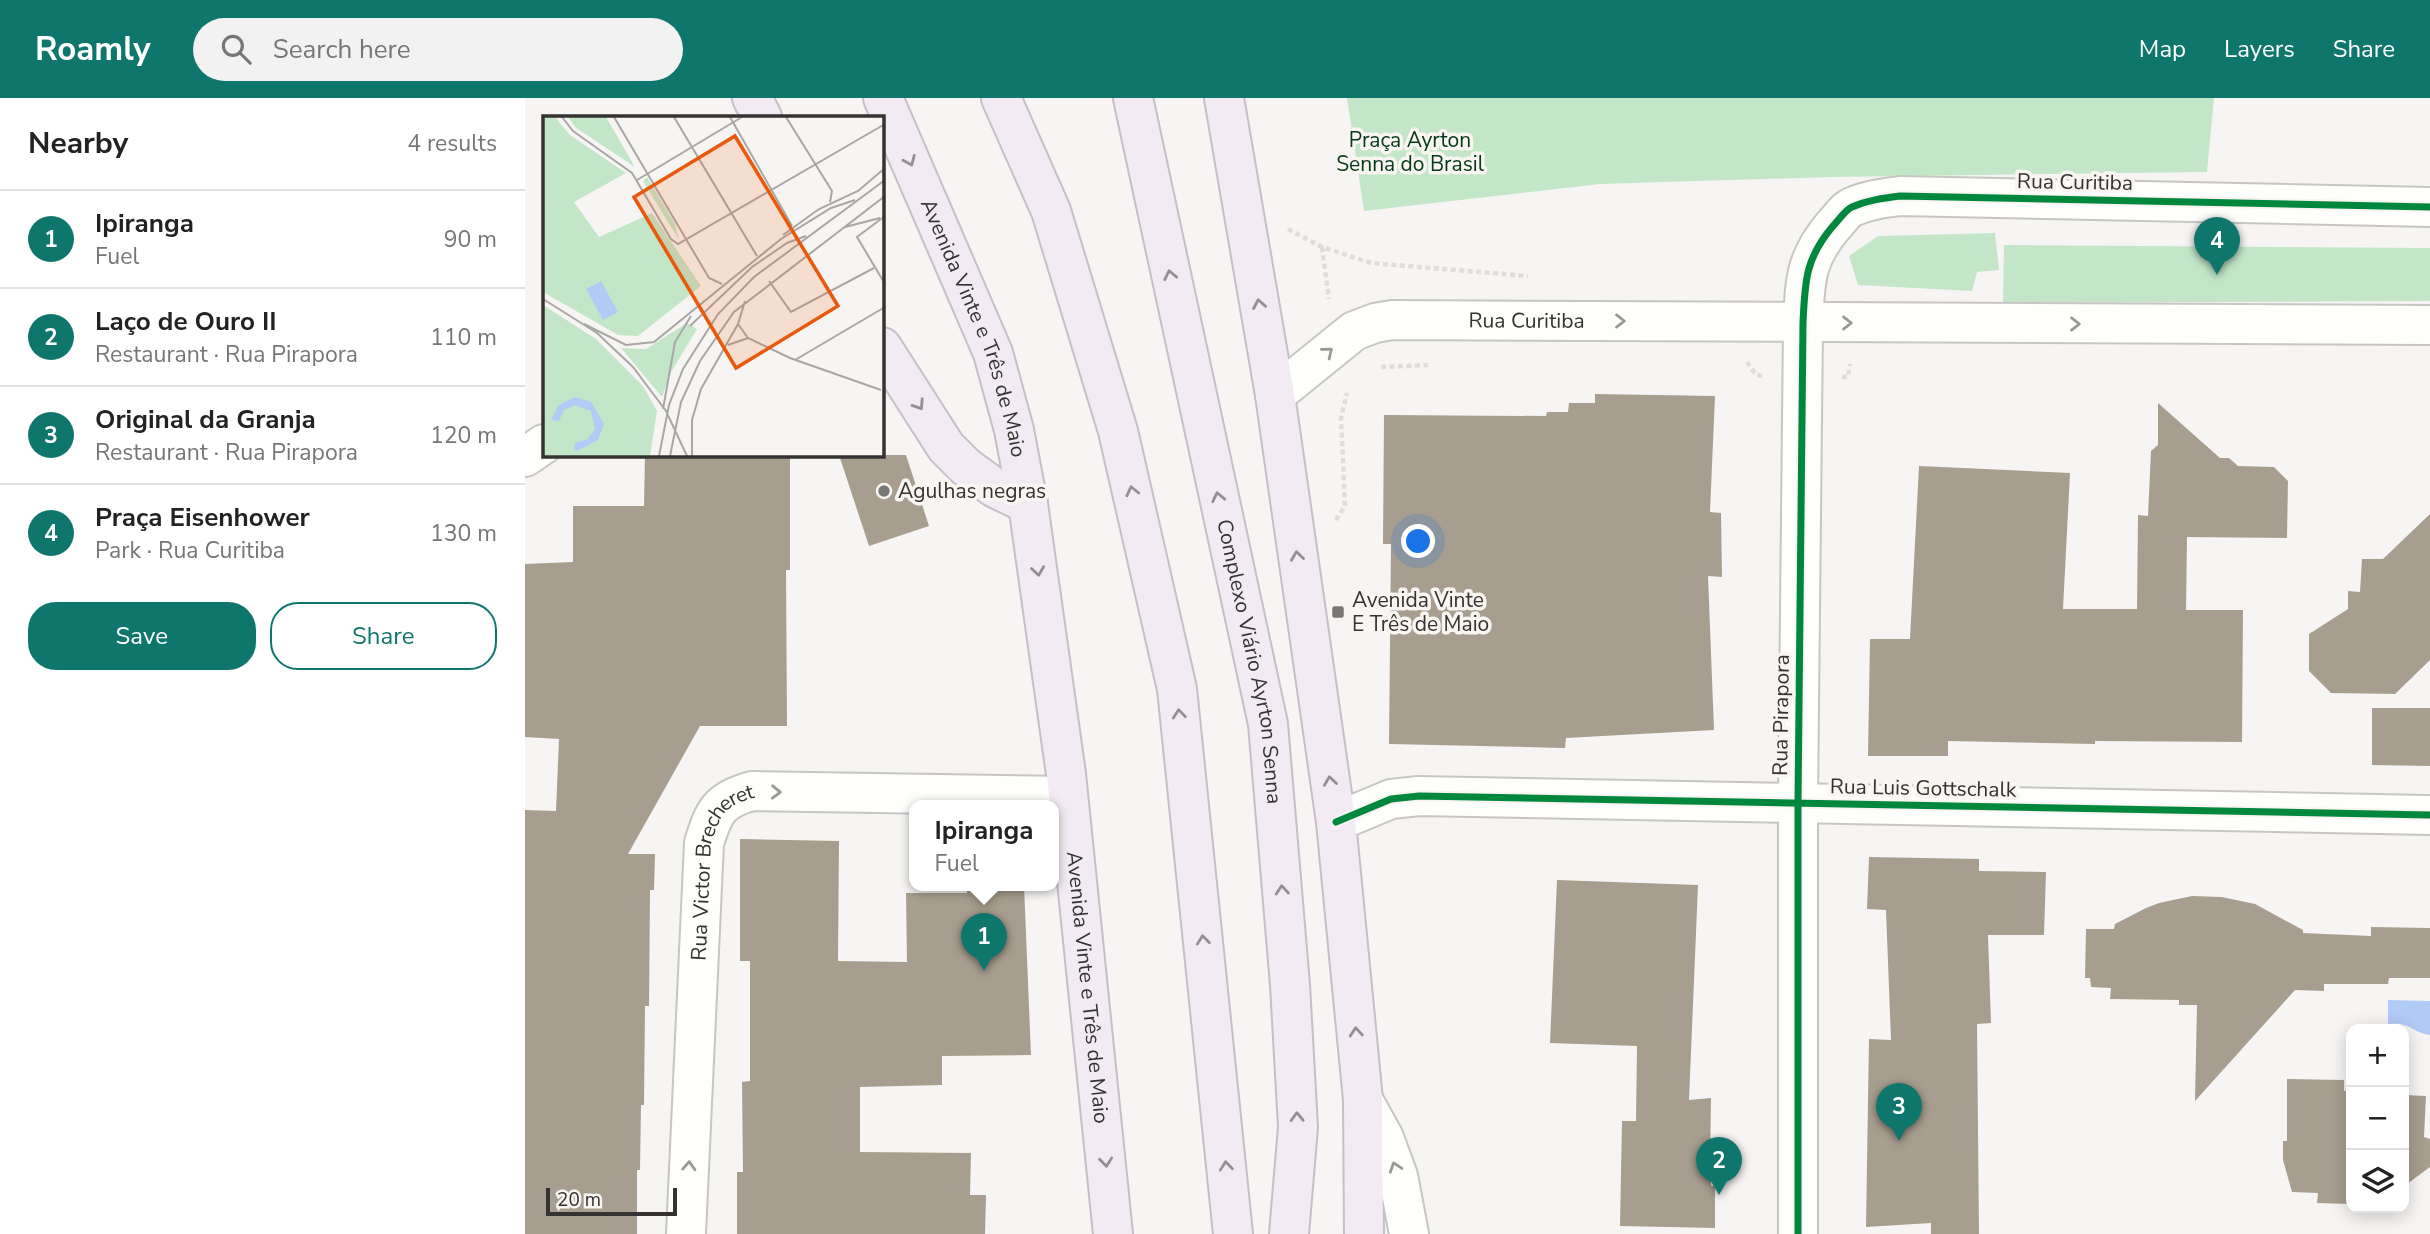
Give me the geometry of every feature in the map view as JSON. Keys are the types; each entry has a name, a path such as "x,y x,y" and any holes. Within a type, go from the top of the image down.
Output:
{"highway":[{"name":"Avenida Vinte e Três de Maio","path":"883,98 993,353 1014,430 1028,504 1068,796 1113,1234"},
{"path":"1001,98 1051,211 1118,431 1177,689 1233,1234"},
{"name":"Complexo Viário Ayrton Senna","path":"1133,98 1268,724 1290,985 1298,1127 1289,1234"},
{"path":"1224,98 1275,395 1336,822 1363,1100 1364,1234"},
{"path":"884,350 946,447 995,488 1028,504"}],"street":[{"name":"Rua Curitiba","path":"1803,323 1809,263 1826,235 1849,208 1875,199 1901,196 2430,207"},
{"name":"Rua Curitiba","path":"1275,395 1355,331 1392,320 2430,325"},
{"name":"Rua Pirapora","path":"1798,1234 1798,803 1803,323"},
{"path":"525,457 543,445"},
{"name":"Rua Victor Brecheret","path":"686,1234 704,843 713,817 731,797 753,791 1068,796"},
{"name":"Rua Luis Gottschalk","path":"1336,822 1391,799 1419,796 2430,815"},
{"path":"1363,1100 1384,1138 1398,1176 1409,1234"}],"path":[{"path":"1241,204 1322,247 1371,263 1534,276"},
{"path":"1745,360 1756,375 1803,377"},
{"path":"1372,370 1434,365"},
{"path":"1300,573 1345,506 1341,418 1346,394 1355,384"}],"green space":[{"name":"Praça Ayrton Senna do Brasil","path":"1347,98 2214,98 2207,172 1833,177 1600,184 1364,211"},
{"path":"1995,233 1999,270 1977,272 1972,291 1858,285 1849,256 1878,236"},
{"path":"2004,245 2430,248 2430,301 2003,303"}],"water":[{"path":"2388,1000 2430,1001 2430,1035 2418,1032 2409,1027 2409,1024 2388,1024"}],"building":[{"path":"1595,394 1715,396 1710,512 1721,513 1722,577 1708,576 1714,730 1566,738 1565,748 1389,744 1391,544 1383,544 1384,415 1546,416 1547,412 1568,412 1569,403 1595,403"},
{"path":"2158,403 2220,458 2229,458 2238,466 2274,467 2288,481 2287,538 2187,537 2186,610 2243,610 2242,742 2095,741 2095,744 1948,741 1948,756 1868,756 1870,639 1910,639 1919,466 2070,473 2063,609 2137,609 2138,515 2148,516 2151,451 2158,445"},
{"name":"Agulhas negras","path":"906,455 929,526 869,546 840,457"},
{"path":"645,457 790,457 790,570 786,570 787,726 700,726 628,854 655,854 654,890 650,890 649,1006 645,1006 644,1105 641,1105 640,1170 637,1170 637,1234 525,1234 525,810 556,811 559,739 525,737 525,564 573,562 573,506 644,506"},
{"path":"2430,514 2430,660 2395,694 2331,693 2309,671 2309,634 2348,609 2348,591 2360,592 2362,559 2383,559"},
{"path":"2372,708 2430,708 2430,766 2372,765"},
{"path":"740,839 839,841 838,961 907,962 906,893 1024,891 1031,1055 942,1056 942,1085 860,1087 860,1152 971,1153 970,1195 986,1195 985,1234 737,1234 737,1172 743,1172 742,1082 750,1081 750,961 740,961"},
{"path":"1869,857 1979,859 1979,871 2046,872 2044,935 1988,935 1991,1023 1977,1024 1979,1234 1931,1234 1931,1223 1866,1227 1869,1039 1891,1040 1886,910 1867,909"},
{"path":"1557,880 1698,885 1689,1100 1711,1098 1710,1163 1711,1186 1715,1186 1715,1228 1620,1226 1622,1121 1636,1121 1637,1046 1550,1043"},
{"path":"2192,896 2222,897 2255,904 2303,930 2303,933 2371,936 2371,927 2430,928 2430,978 2389,978 2388,984 2324,984 2324,991 2295,990 2195,1101 2197,1005 2179,1005 2179,1000 2110,999 2111,988 2091,987 2090,978 2085,978 2086,929 2114,929 2115,924 2146,908"},
{"path":"2287,1079 2344,1080 2346,1204 2317,1203 2318,1193 2292,1192 2283,1160 2283,1141 2287,1141"},
{"path":"2409,1095 2426,1096 2424,1137 2430,1139 2430,1167 2409,1183"}],"cycle path":[{"path":"1798,1234 1798,803 1803,323 1808,271 1817,249 1849,208 1900,196 2430,207"},
{"path":"1336,822 1391,799 1419,796 2430,815"}],"place":[{"name":"Praça Eisenhower","path":"2217,275"},
{"name":"Agulhas negras","path":"884,491"},
{"name":"Avenida Vinte E Três de Maio","path":"1338,612"},
{"name":"Ipiranga","path":"984,971"},
{"name":"Original da Granja","path":"1899,1141"},
{"name":"Laço de Ouro II","path":"1719,1195"}]}
